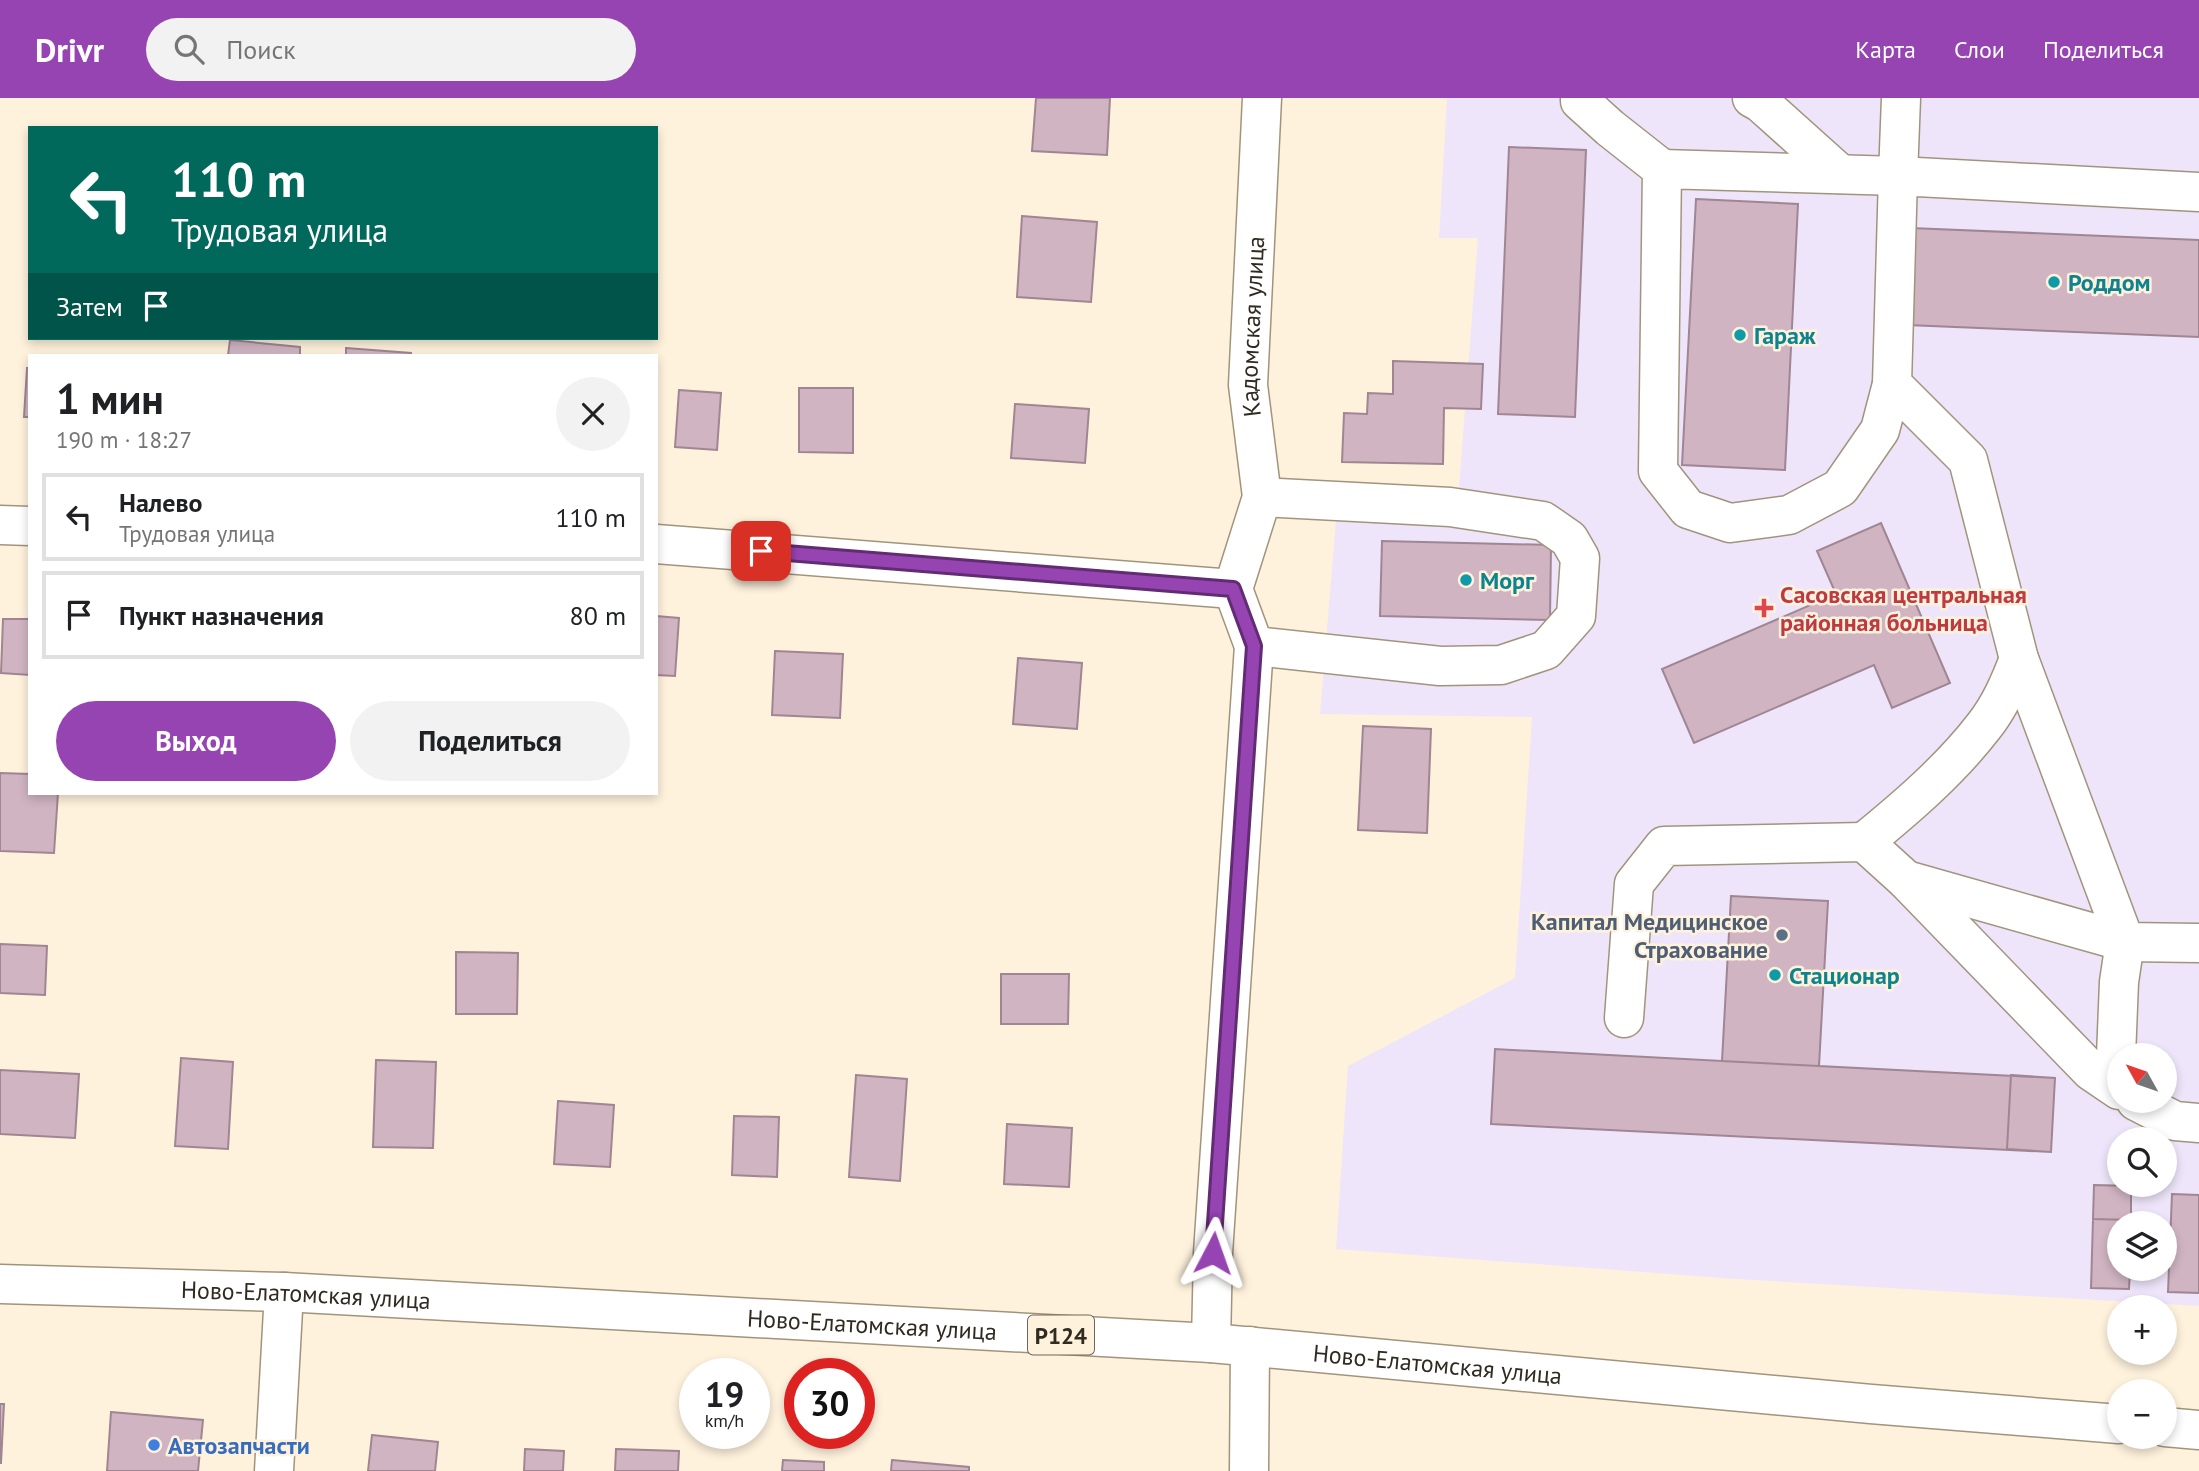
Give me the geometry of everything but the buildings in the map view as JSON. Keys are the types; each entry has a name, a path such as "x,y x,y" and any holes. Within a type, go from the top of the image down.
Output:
{"street":[{"name":"Кадомская улица","path":"1233,589 1262,497 1248,385 1262,98"},
{"path":"1580,98 1580,101 1610,128 1662,169 1898,176 2199,192"},
{"path":"1752,98 1840,174"},
{"path":"1662,169 1658,471 1688,509 1730,523 1789,515 1840,488 1880,429 1892,384 1901,98"},
{"path":"1892,384 1968,460 2019,659 2125,942 2119,982 2117,1043"},
{"path":"1254,646 1440,666 1501,664 1546,650 1576,616 1580,558 1569,540 1543,521 1450,507 1262,497"},
{"path":"0,525 28,526"},
{"path":"658,544 1233,589 1254,646 1213,1253 1211,1343"},
{"path":"1624,1018 1634,884 1664,846 1864,842 1910,805 1986,725 2008,687 2019,659"},
{"path":"1864,842 1906,880 2091,1071 2107,1082"},
{"path":"1906,880 2125,942 2199,943"},
{"path":"2159,1113 2175,1121 2199,1123"},
{"name":"Ново-Елатомская улица","path":"0,1284 284,1292 1211,1343 1857,1403 2107,1423"},
{"path":"274,1471 284,1292"},
{"path":"1248,1471 1250,1346"},
{"path":"2177,1428 2199,1430"}],"shaded area":[{"name":"Сасовская центральная районная больница","path":"1447,98 2199,98 2199,1306 2177,1305 2177,1295 2107,1295 2107,1301 1736,1279 1336,1249 1348,1066 1515,978 1532,717 1320,714 1338,497 1458,501 1478,238 1439,238"}],"place":[{"name":"Роддом","path":"2054,282"},
{"name":"Гараж","path":"1740,335"},
{"name":"Морг","path":"1466,580"},
{"name":"Сасовская центральная районная больница","path":"1764,608"},
{"name":"Капитал Медицинское Страхование","path":"1782,935"},
{"name":"Стационар","path":"1775,975"},
{"name":"Автозапчасти","path":"154,1445"}],"route":[{"path":"761,551 1233,589 1254,646 1213,1253"}]}
